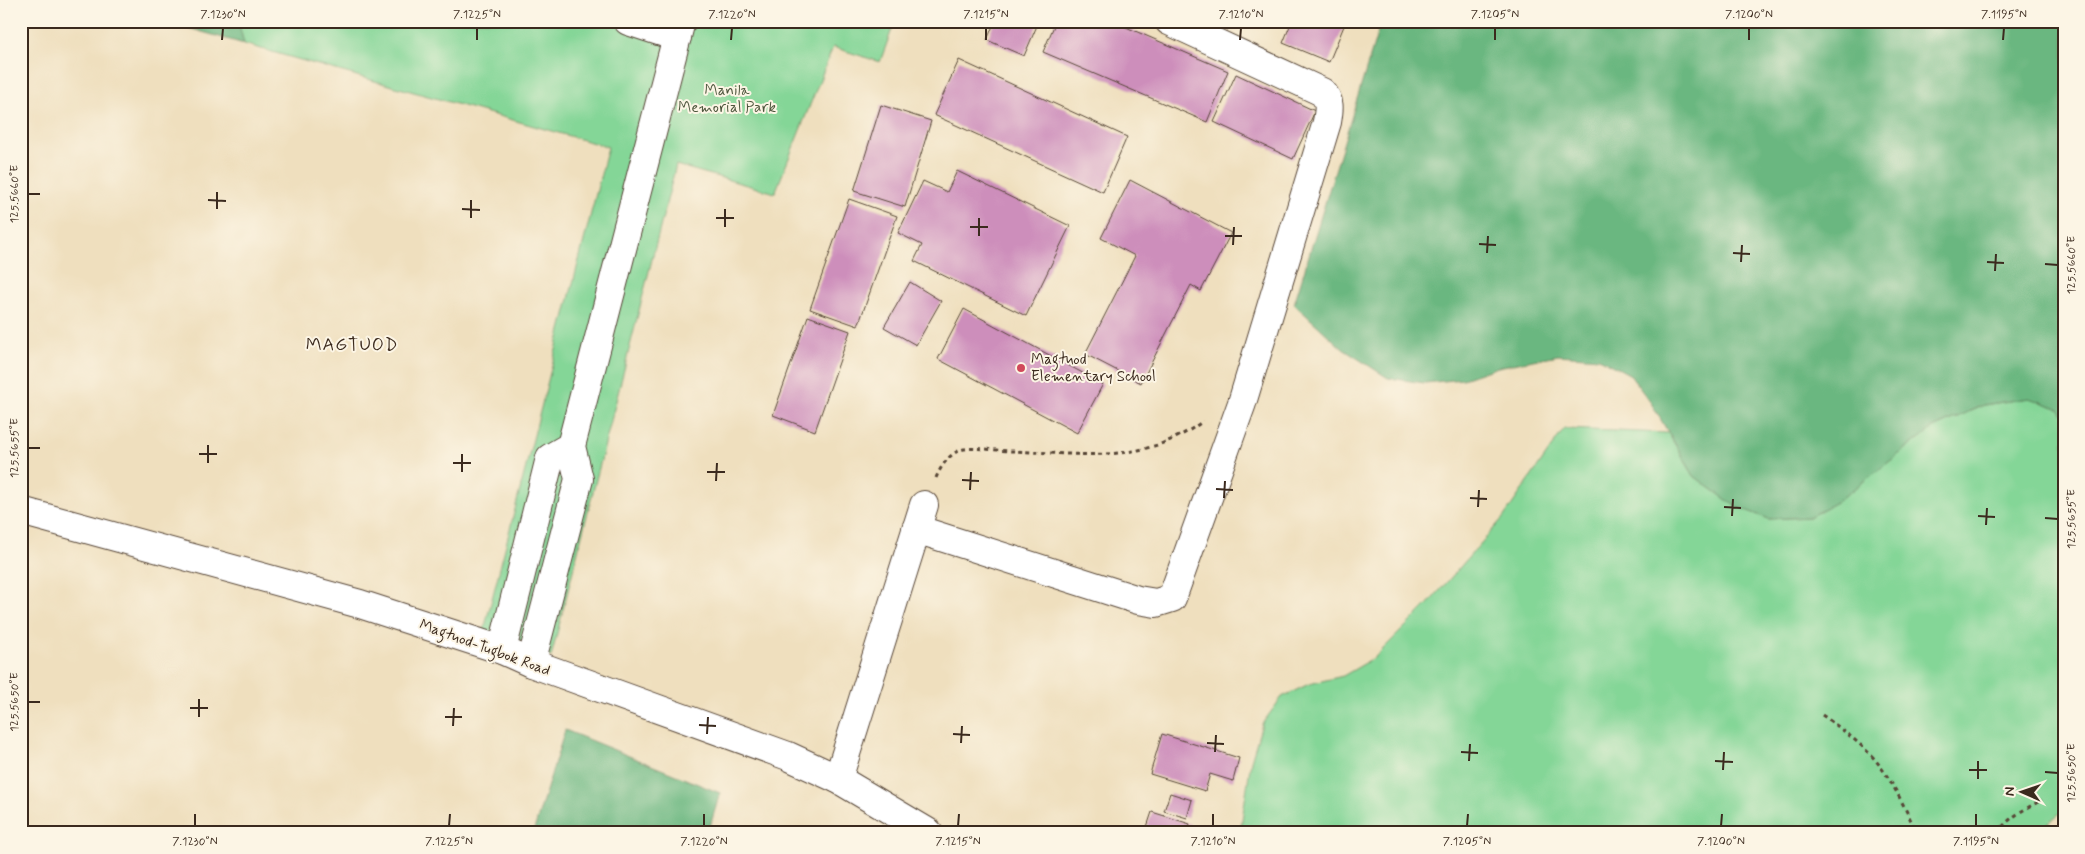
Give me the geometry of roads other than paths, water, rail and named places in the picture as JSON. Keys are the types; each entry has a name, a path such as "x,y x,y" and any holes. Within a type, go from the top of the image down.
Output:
{"main road":[{"path":"532,663 579,479 571,446 679,29 628,21"},
{"path":"838,779 920,517 1138,600 1156,603 1172,598 1242,403 1327,122 1329,107 1327,97 1322,92 1169,21"},
{"path":"502,650 550,458 571,446"},
{"name":"Magtuod-Tugbok Road","path":"21,511 360,604 502,650 532,663 788,756 838,779 929,833"}],"place":[{"name":"Magtuod Elementary School","path":"1021,368"}],"district":[{"name":"MAGTUOD","path":"352,344"}],"park label":[{"name":"Manila Memorial Park","path":"727,98"}]}
